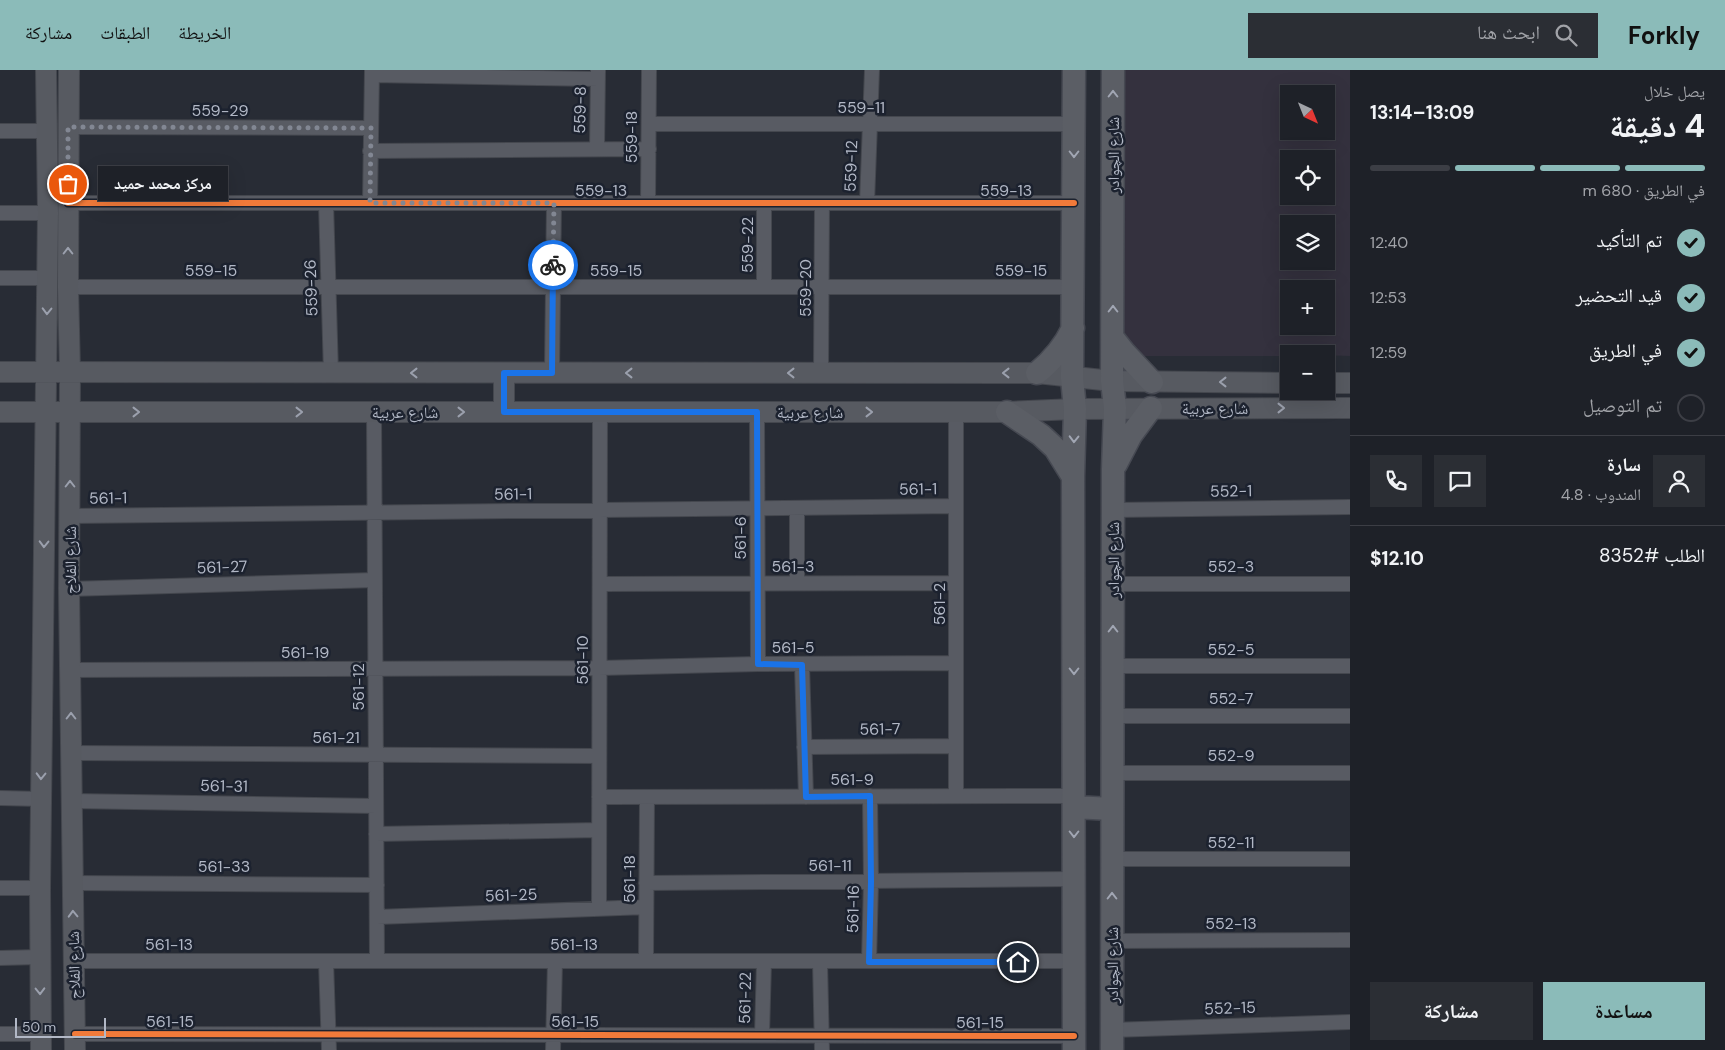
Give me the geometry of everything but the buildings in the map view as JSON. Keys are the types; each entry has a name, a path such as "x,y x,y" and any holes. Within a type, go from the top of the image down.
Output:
{"main road":[{"name":"شارع الفلاح","path":"41,1042 39,957 48,213 46,70"},
{"name":"شارع الفلاح","path":"69,70 69,590 75,1042"},
{"path":"1074,70 1072,378 1075,409 1073,477 1074,1043"},
{"name":"شارع الچوادر","path":"1112,1040 1113,469 1115,408 1112,381 1113,70"},
{"path":"1037,373 1065,345 1073,328"},
{"path":"69,337 79,354 92,368 110,372"},
{"path":"1113,338 1152,382"},
{"path":"4,372 22,369 37,358 46,343"},
{"name":"شارع عربية","path":"4,372 1037,373 1112,381 1280,383"},
{"path":"504,373 504,412"},
{"path":"1335,383 1350,383"},
{"name":"شارع عربية","path":"0,412 1007,412 1115,408 1350,408"},
{"path":"1113,469 1131,435 1151,408"},
{"path":"0,412 16,416 32,429 45,446"},
{"path":"70,447 76,434 90,422 112,412"},
{"path":"1007,412 1041,435 1055,448 1073,477"},
{"path":"1074,802 1112,809"}],"street":[{"name":"559-18","path":"648,203 649,70"},
{"name":"559-12","path":"867,203 872,70"},
{"path":"370,203 372,73 598,74"},
{"name":"559-8","path":"597,150 598,74"},
{"name":"559-11","path":"649,124 1074,124"},
{"name":"559-29","path":"68,127 371,128"},
{"path":"0,131 47,131"},
{"path":"370,151 649,149"},
{"name":"559-13","path":"68,203 1074,203"},
{"name":"559-26","path":"326,203 331,372"},
{"path":"552,373 554,203"},
{"name":"559-22","path":"764,203 764,287"},
{"name":"559-20","path":"822,203 822,373"},
{"path":"0,213 48,213"},
{"path":"0,278 47,278"},
{"name":"559-15","path":"68,287 1073,287"},
{"name":"561-12","path":"374,412 377,961"},
{"name":"561-10","path":"599,909 600,412"},
{"name":"561-6","path":"757,412 758,664"},
{"name":"561-2","path":"956,412 956,796"},
{"name":"561-1","path":"70,516 956,506"},
{"name":"552-1","path":"1113,510 1350,507"},
{"path":"797,508 797,584"},
{"name":"561-27","path":"69,590 375,580"},
{"name":"561-3","path":"600,584 956,583"},
{"name":"552-3","path":"1113,584 1350,584"},
{"name":"561-5","path":"600,668 758,664 956,663"},
{"path":"802,665 806,797"},
{"name":"552-5","path":"1113,666 1350,666"},
{"name":"561-19","path":"71,670 600,668"},
{"name":"552-7","path":"1112,716 1350,716"},
{"name":"561-7","path":"804,747 956,746"},
{"name":"561-21","path":"72,753 599,756"},
{"name":"552-9","path":"1112,773 1350,773"},
{"name":"561-16","path":"869,962 871,882 870,796"},
{"name":"561-9","path":"599,797 956,796 1074,802"},
{"name":"561-18","path":"646,962 647,797"},
{"path":"0,798 41,799"},
{"name":"561-31","path":"72,801 376,806"},
{"path":"376,834 599,830"},
{"name":"552-11","path":"1112,859 1350,859"},
{"name":"561-11","path":"646,883 1074,879"},
{"name":"561-33","path":"72,883 376,885"},
{"path":"0,888 40,888"},
{"name":"561-25","path":"377,917 646,907"},
{"name":"552-13","path":"1112,941 1350,940"},
{"path":"0,958 39,957"},
{"name":"561-13","path":"75,961 1074,962"},
{"path":"326,961 328,1050"},
{"path":"552,1050 554,961"},
{"name":"561-22","path":"762,1035 764,962"},
{"path":"820,962 822,1050"},
{"name":"552-15","path":"1112,1040 1350,1022"},
{"path":"0,1034 41,1042"},
{"name":"561-15","path":"75,1042 328,1035 762,1035 1074,1043"}],"shaded area":[{"path":"1122,70 1350,70 1350,356 1335,356 1335,345 1280,345 1280,356 1139,356 1122,337"}],"cycle path":[{"path":"68,203 1074,203"},
{"path":"75,1034 1074,1036"}],"way so far":[{"path":"68,184 68,127 371,128 370,203 554,203 553,265"}],"place":[{"name":"مركز محمد حميد","path":"68,184"}],"route":[{"path":"553,265 552,373 504,373 504,412 757,412 758,664 802,665 806,797 870,796 871,882 869,962 1018,962"}]}
